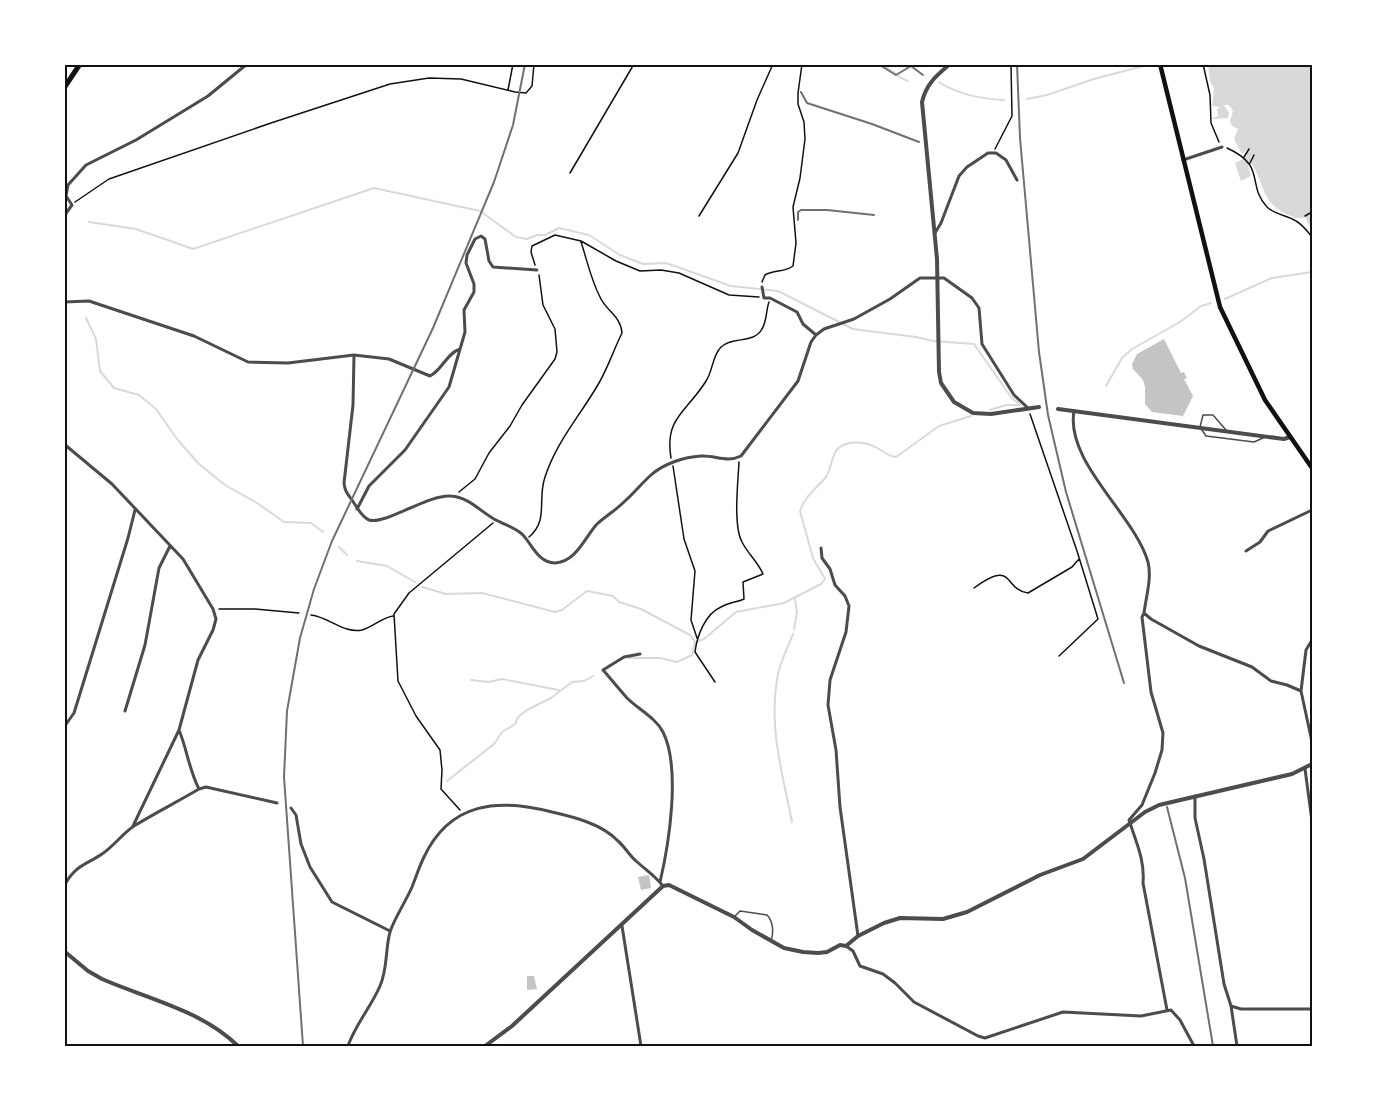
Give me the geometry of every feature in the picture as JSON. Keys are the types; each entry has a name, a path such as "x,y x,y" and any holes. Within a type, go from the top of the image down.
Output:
{"highway":[{"path":"64,88 80,64"}],"main road":[{"path":"1160,64 1220,307 1265,400 1312,468"}],"street":[{"path":"64,216 72,205 66,196 68,185 86,165 136,140 208,96 247,64"},
{"path":"950,64 929,83 922,102 934,233 941,383 958,405 969,411 985,415 1039,407"},
{"path":"1184,160 1222,147"},
{"path":"934,233 941,223 959,176 988,153 1003,157 1017,180"},
{"path":"359,511 369,486 405,450 449,387 465,332 464,310 474,292 466,260 475,239 481,236 485,239 489,261 493,267 537,270"},
{"path":"354,355 353,405 344,483 346,494 359,511 368,519 376,520 442,496 454,496 468,501 496,520 514,528 536,554 551,562 558,562 580,548 600,522 651,475 672,463 701,456 725,459 739,457 753,442 761,428 784,402 798,381 811,342 816,335 824,329 846,322 890,299 915,280 937,278 950,280 972,298 979,308 982,344 1014,395 1028,408"},
{"path":"762,287 764,295 796,312 803,324 816,335"},
{"path":"64,302 89,301 194,336 248,362 288,363 354,355 389,359 430,376 437,373 454,351 461,349"},
{"path":"1058,409 1284,439 1290,437"},
{"path":"1074,411 1073,431 1077,443 1088,465 1140,544 1148,563 1149,574 1142,617 1151,692 1163,733 1162,750 1142,805 1129,820 1141,854 1143,883 1167,1010"},
{"path":"64,444 112,484 183,559 213,609 216,619 198,660 179,730 133,826"},
{"path":"64,727 74,712 135,510"},
{"path":"1246,552 1260,542 1268,531 1312,510"},
{"path":"125,711 145,645 159,568 170,546"},
{"path":"821,548 822,558 830,569 835,585 845,596 849,606 846,632 830,680 828,705 858,936"},
{"path":"1144,613 1199,646 1252,667 1271,681 1301,691"},
{"path":"1312,639 1306,650 1301,691 1312,742"},
{"path":"485,1047 512,1026 622,926 662,884 672,797 668,748 663,731 627,698 603,670 624,657 640,654"},
{"path":"179,730 186,748 191,775 198,789"},
{"path":"846,946 858,936 900,918 943,919 967,912 1040,875 1083,859 1130,823 1159,805 1295,774 1312,764"},
{"path":"1305,769 1312,821"},
{"path":"64,886 84,863 116,844 133,826 198,789 206,787 277,804"},
{"path":"1195,796 1195,818 1237,1047"},
{"path":"348,1047 380,986 386,968 390,931 405,903 424,856 439,834 455,817 462,813 505,804 532,807 603,829 662,884 669,885 734,917 784,948 803,952 827,952 840,945 846,946 853,951 860,966 883,974 914,1002 969,1033 985,1038 1063,1012 1141,1016 1171,1010 1176,1013 1194,1047"},
{"path":"291,808 296,815 310,867 332,902 390,931"},
{"path":"622,926 641,1047"},
{"path":"64,951 102,979 197,1017 218,1030 238,1047"},
{"path":"1231,1006 1241,1009 1312,1009"}],"lane":[{"path":"1227,431 1213,415 1203,415 1200,427 1206,436 1254,442 1266,436"},
{"path":"734,917 740,911 767,915 773,935 771,942"}],"path":[{"path":"508,90 513,64"},
{"path":"72,205 109,179 390,84 429,78 461,80 526,93 531,88 534,64"},
{"path":"570,173 634,64"},
{"path":"699,216 738,153 773,64"},
{"path":"762,280 765,275 794,266 796,243 793,207 800,178 805,139 804,122 798,104 801,64"},
{"path":"993,153 1012,116 1011,64"},
{"path":"1203,64 1210,95 1211,123 1222,147 1243,157 1250,164 1259,193 1266,206 1297,221 1312,237"},
{"path":"1243,157 1249,148"},
{"path":"1250,164 1254,155"},
{"path":"1305,216 1312,212"},
{"path":"454,496 475,479 489,453 509,428 522,405 555,359 557,349 555,328 543,305 537,270 531,252 532,246 555,236 581,241 616,261 640,271 661,270 679,273 729,295 764,295"},
{"path":"526,540 541,523 540,493 554,454 597,386 622,333 618,320 600,297 581,241"},
{"path":"697,638 691,620 695,571 684,539 669,444 673,424 707,380 717,352 724,345 751,338 762,331 770,298"},
{"path":"1028,408 1098,619 1059,656"},
{"path":"715,682 695,652 697,638 718,608 744,599 743,582 763,574 739,535 737,510 739,457"},
{"path":"311,615 319,616 353,631 369,628 382,619 394,615 409,593 449,562 496,520"},
{"path":"974,588 993,576 1002,575 1010,579 1020,591 1028,593 1072,567 1079,559"},
{"path":"213,609 255,609 299,613"},
{"path":"394,615 398,681 416,716 440,750 441,789 462,813"}],"shaded area":[{"path":"1208,65 1312,65 1312,231 1305,217 1293,217 1286,214 1267,197 1251,163 1254,154 1248,165 1251,176 1241,181 1235,163 1245,158 1249,148 1242,154 1234,139 1238,129 1232,126 1230,121 1233,111 1229,105 1224,105 1229,113 1228,118 1213,119 1218,116 1217,109 1220,107 1212,106 1214,88 1210,81"}],"building":[{"path":"1164,339 1181,373 1184,372 1187,378 1184,379 1193,396 1183,416 1152,412 1145,404 1143,380 1133,369 1132,364 1137,354"},
{"path":"649,875 651,888 641,890 638,877"},
{"path":"527,976 534,976 537,989 527,990"}],"waterway":[{"path":"880,64 908,81"},
{"path":"1027,99 1151,64"},
{"path":"939,82 970,95 1004,100"},
{"path":"89,222 136,229 193,249 374,188 480,211 516,237 527,239 545,235 559,228 589,235 620,255 643,264 666,263 731,286 778,291 853,329 933,341 974,344 1011,397 1020,405"},
{"path":"1225,299 1272,278 1312,272"},
{"path":"1106,386 1122,358 1132,349 1180,322 1201,306 1211,303"},
{"path":"86,318 96,339 100,371 114,388 139,395 156,409 177,439 199,464 225,485 284,522 311,523 323,532"},
{"path":"990,410 1006,405 1019,405"},
{"path":"695,642 704,639 736,612 784,603 821,584 825,579 813,558 800,511 808,497 826,477 834,454 840,447 845,444 863,443 896,457 939,426 971,416"},
{"path":"339,547 347,555"},
{"path":"357,561 387,566 415,582"},
{"path":"422,587 446,594 482,593 555,612 562,610 587,591 613,596 619,602 641,609 690,635 695,642"},
{"path":"794,629 797,613 795,599"},
{"path":"792,822 775,731 775,693 778,674 793,634"},
{"path":"629,658 660,658 677,662 692,655 695,642"},
{"path":"447,781 494,744 502,732 515,724 518,717 527,710 551,698 572,682 584,681 593,676"},
{"path":"471,680 489,682 502,679 559,690"}],"railway":[{"path":"303,1046 284,777 287,711 300,638 314,589 332,541 433,328 494,182 513,125 525,64"},
{"path":"878,64 896,75 911,66 923,75"},
{"path":"1017,64 1020,138 1039,352 1048,415 1066,492 1124,683"},
{"path":"801,92 807,103 919,142"},
{"path":"798,220 798,212 801,210 874,215"},
{"path":"1167,807 1185,878 1213,1046"}]}
